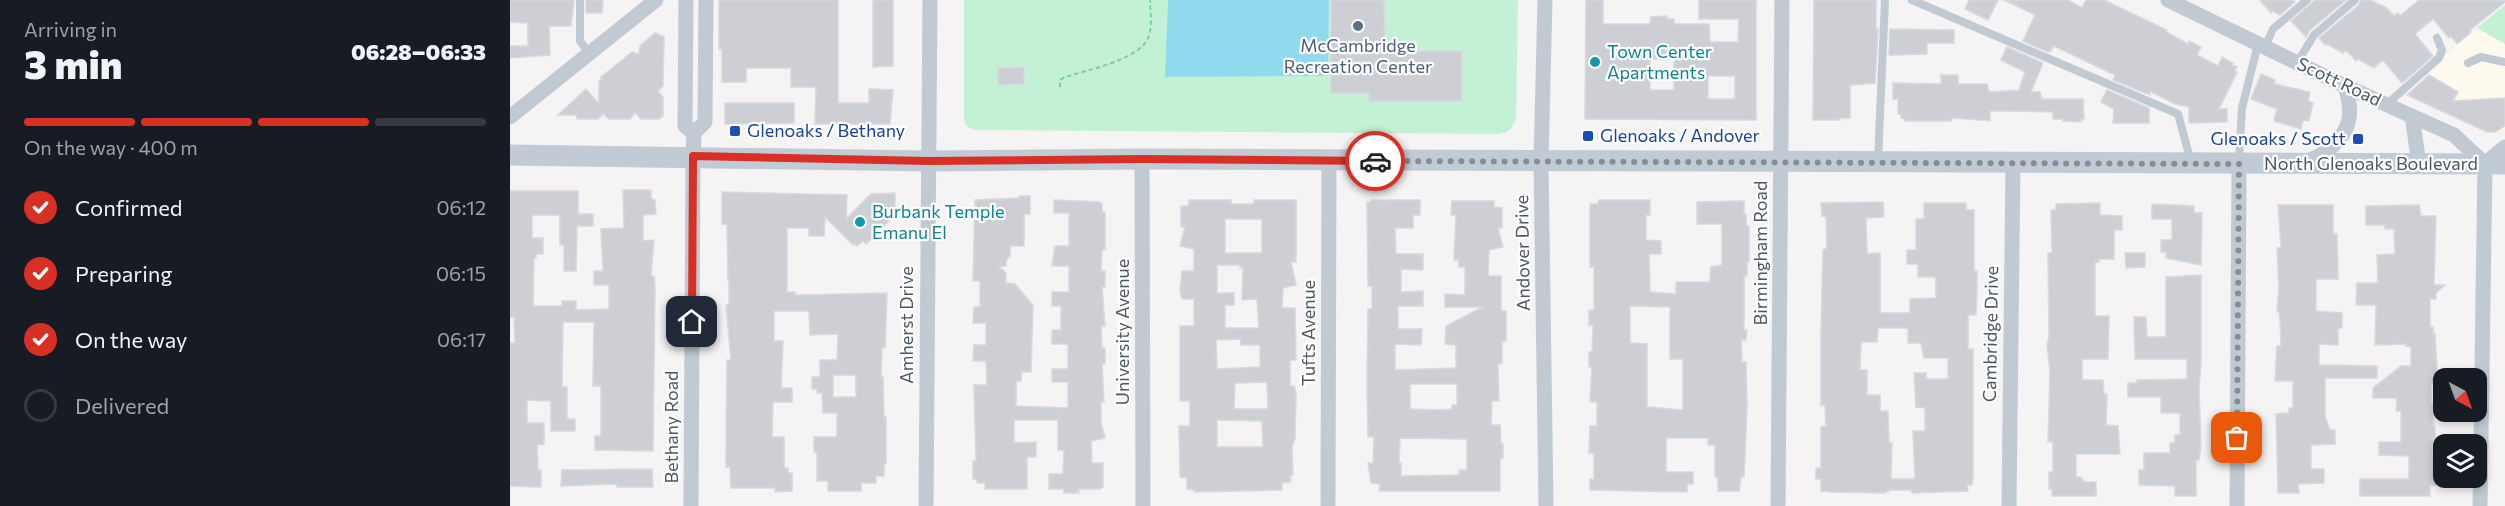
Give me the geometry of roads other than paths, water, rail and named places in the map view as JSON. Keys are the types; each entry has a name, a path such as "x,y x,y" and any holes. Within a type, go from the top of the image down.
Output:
{"main road":[{"name":"North Glenoaks Boulevard","path":"510,155 928,161 1142,159 2495,164"},
{"name":"Scott Road","path":"2495,164 2505,171"}],"street":[{"path":"510,117 656,0"},
{"name":"Bethany Road","path":"686,0 685,126 694,133"},
{"name":"Bethany Road","path":"691,506 693,156 694,133 705,122 706,0"},
{"name":"Amherst Drive","path":"926,506 930,0"},
{"name":"Andover Drive","path":"1545,0 1541,161 1546,506"},
{"name":"Birmingham Road","path":"1778,506 1782,0"},
{"name":"Scott Road","path":"2173,1 2345,86 2454,135 2495,164"},
{"path":"2294,164 2316,158 2330,148 2344,131 2349,120 2349,103 2345,86"},
{"path":"2412,116 2419,164"},
{"path":"2480,506 2495,164 2505,147"},
{"name":"University Avenue","path":"1142,159 1143,506"},
{"name":"Tufts Avenue","path":"1328,506 1329,161"},
{"name":"Cambridge Drive","path":"2009,506 2013,162"},
{"path":"2237,506 2239,164"}],"lane":[{"path":"580,0 580,41 589,53"},
{"path":"1877,162 1885,0"},
{"path":"1912,0 2178,114 2191,164"},
{"path":"2239,164 2242,108 2262,46 2273,29 2307,0"},
{"path":"2297,63 2314,35 2355,0"},
{"path":"2386,105 2439,58 2442,50 2437,38"},
{"path":"2468,63 2481,57 2505,62"}],"water":[{"path":"1168,0 1329,0 1328,76 1165,77"}],"place":[{"name":"McCambridge Recreation Center","path":"1358,26"},
{"name":"Town Center Apartments","path":"1595,62"},
{"name":"Glenoaks / Bethany","path":"735,131"},
{"name":"Glenoaks / Andover","path":"1588,136"},
{"name":"Glenoaks / Scott","path":"2358,139"},
{"name":"Burbank Temple Emanu El","path":"860,222"}]}
